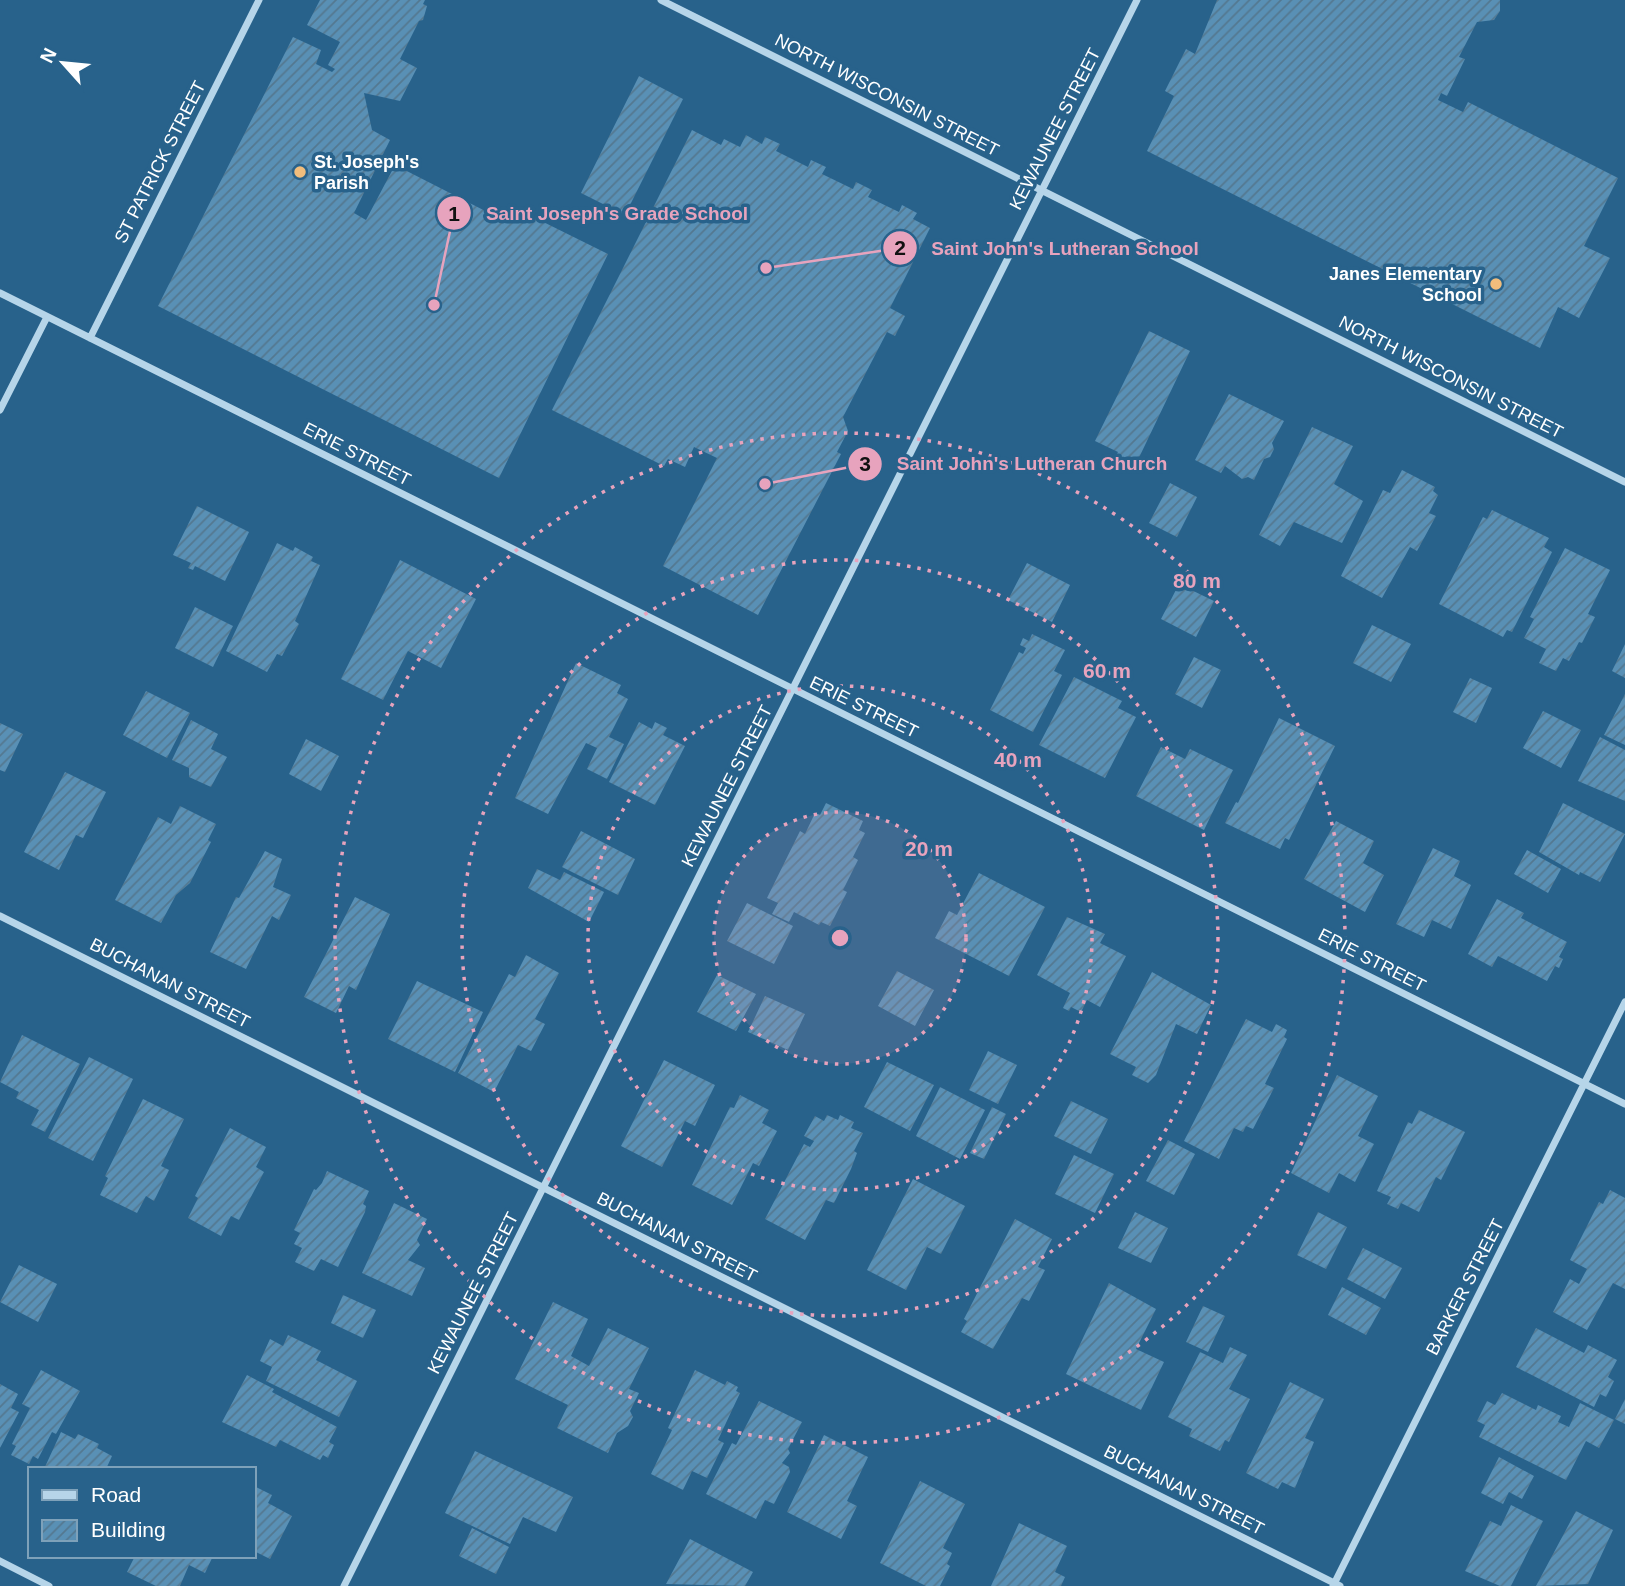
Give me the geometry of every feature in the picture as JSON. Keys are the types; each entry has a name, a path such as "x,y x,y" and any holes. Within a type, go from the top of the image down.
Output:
{"street":[{"name":"ST PATRICK STREET","path":"90,338 259,0"},
{"name":"NORTH WISCONSIN STREET","path":"661,0 1625,482"},
{"name":"KEWAUNEE STREET","path":"344,1586 1137,0"},
{"path":"0,293 47,317 0,410"},
{"name":"ERIE STREET","path":"47,317 1625,1104"},
{"name":"BUCHANAN STREET","path":"0,916 1336,1585"},
{"name":"BARKER STREET","path":"1336,1585 1625,1002"},
{"path":"0,1561 49,1586"}],"building":[{"path":"320,0 425,0 423,4 427,6 423,20 419,21 400,59 417,68 400,101 364,93 372,130 390,140 354,213 366,220 395,165 501,219 509,205 608,254 499,478 158,306 293,37 321,50 316,64 332,72 335,69 328,65 340,42 307,25"},
{"name":"Janes Elementary School","path":"1217,0 1500,0 1500,11 1494,20 1477,22 1459,57 1465,59 1447,96 1441,93 1438,100 1463,112 1468,102 1618,178 1584,246 1610,258 1579,318 1558,307 1540,348 1147,151 1174,96 1165,91 1186,49 1195,54"},
{"path":"639,76 683,99 625,215 581,193"},
{"path":"692,130 721,145 724,139 740,147 746,135 762,144 765,137 780,144 776,151 808,167 811,160 826,167 822,174 853,189 856,182 872,190 868,197 899,212 902,205 917,213 913,219 930,228 890,308 905,316 895,336 887,332 843,417 848,431 837,452 841,454 758,615 663,566 717,458 694,447 685,467 668,459 664,466 552,410"},
{"path":"1149,331 1190,351 1135,466 1115,457 1118,452 1095,441"},
{"path":"1229,394 1284,421 1272,443 1274,449 1270,457 1264,459 1254,480 1248,477 1242,479 1225,466 1221,473 1195,460"},
{"path":"1312,427 1353,446 1334,484 1363,501 1342,543 1294,522 1280,546 1259,535"},
{"path":"1402,470 1435,487 1433,491 1438,495 1429,513 1436,516 1417,551 1410,547 1382,598 1341,576 1383,490 1390,493"},
{"path":"1170,483 1197,497 1177,537 1149,523"},
{"path":"197,506 249,532 225,581 195,566 193,570 188,568 191,563 173,555"},
{"path":"1492,510 1549,538 1544,547 1552,552 1512,632 1507,630 1503,637 1439,604 1483,517 1487,519"},
{"path":"277,543 293,551 295,547 313,557 311,561 320,565 295,621 299,624 282,656 277,654 267,672 226,651"},
{"path":"1565,548 1610,570 1588,614 1595,617 1582,643 1579,642 1569,661 1563,658 1556,671 1539,663 1546,649 1524,638 1534,619 1530,617"},
{"path":"400,560 476,599 441,668 408,651 383,700 341,679"},
{"path":"1027,563 1070,585 1052,622 1008,600"},
{"path":"1179,584 1214,601 1196,637 1161,619"},
{"path":"195,607 233,626 213,667 175,648"},
{"path":"1372,625 1411,644 1391,682 1353,663"},
{"path":"1032,634 1065,650 1054,671 1062,675 1033,732 990,710 1019,652 1023,654 1026,648 1020,645 1023,638 1029,641"},
{"path":"1625,644 1625,678 1612,671"},
{"path":"1194,657 1221,670 1202,708 1175,694"},
{"path":"576,663 621,685 617,693 628,699 609,737 624,744 607,779 587,769 597,748 586,743 548,814 515,798"},
{"path":"1074,677 1122,701 1118,708 1136,717 1105,778 1039,745"},
{"path":"1470,678 1492,688 1476,723 1453,712"},
{"path":"146,691 190,713 167,758 123,735"},
{"path":"1625,694 1625,745 1604,735"},
{"path":"1543,711 1581,730 1561,768 1523,748"},
{"path":"1279,718 1335,746 1289,840 1285,838 1280,849 1225,823 1236,802 1238,803"},
{"path":"191,720 218,734 211,749 227,757 211,787 189,777 189,768 172,760"},
{"path":"639,722 652,729 655,722 667,728 663,735 685,746 655,805 609,782"},
{"path":"0,723 23,734 5,772 0,770"},
{"path":"1600,737 1625,750 1625,801 1578,781"},
{"path":"306,739 339,756 321,791 289,774"},
{"path":"1161,747 1185,759 1190,749 1233,770 1204,830 1136,796"},
{"path":"65,772 106,792 83,838 76,835 59,870 24,852"},
{"path":"826,803 863,821 859,830 865,833 853,857 858,860 843,890 847,892 830,926 821,922 819,925 794,912 789,922 772,914 778,903 767,898 800,831 805,834 815,813 820,815"},
{"path":"1563,803 1625,834 1600,882 1580,872 1579,875 1539,852"},
{"path":"180,806 216,824 208,840 211,842 190,883 176,895 161,923 115,900 158,817 171,824"},
{"path":"1336,821 1374,841 1363,863 1384,875 1365,912 1304,879"},
{"path":"581,831 635,859 618,895 562,867"},
{"path":"1433,848 1460,861 1454,876 1471,885 1451,929 1432,920 1424,937 1396,924"},
{"path":"1527,850 1561,869 1548,893 1514,874"},
{"path":"265,851 282,859 273,887 291,895 279,920 272,916 246,969 210,952 236,897 239,898"},
{"path":"537,869 560,880 564,872 604,892 589,922 528,888"},
{"path":"979,873 1045,907 1009,976 935,938 949,911 957,915"},
{"path":"355,897 390,914 356,990 349,986 336,1013 304,997"},
{"path":"1497,899 1524,913 1521,918 1567,942 1559,957 1563,959 1559,968 1555,966 1547,981 1498,956 1492,967 1468,954"},
{"path":"747,903 793,926 774,964 727,941"},
{"path":"1067,917 1105,934 1100,943 1126,956 1100,1007 1087,1000 1081,1012 1071,1007 1069,1011 1063,1008 1070,993 1037,975"},
{"path":"526,955 559,973 535,1019 545,1024 531,1051 518,1045 494,1092 458,1073 509,974 515,977"},
{"path":"897,971 934,990 915,1026 878,1006"},
{"path":"1152,972 1211,1005 1197,1034 1176,1024 1156,1075 1148,1083 1132,1075 1136,1067 1110,1054"},
{"path":"717,975 756,994 736,1031 697,1012"},
{"path":"417,981 483,1012 455,1072 388,1039"},
{"path":"765,996 805,1014 788,1050 748,1032"},
{"path":"1246,1019 1272,1032 1276,1024 1287,1030 1284,1037 1287,1039 1265,1084 1274,1088 1253,1129 1246,1126 1243,1132 1234,1128 1219,1159 1184,1141"},
{"path":"22,1035 80,1064 45,1132 31,1125 39,1110 16,1098 19,1092 0,1082"},
{"path":"988,1051 1017,1065 998,1104 969,1090"},
{"path":"89,1057 133,1079 93,1161 48,1138"},
{"path":"664,1060 715,1085 695,1126 685,1121 662,1167 621,1146"},
{"path":"887,1062 934,1085 910,1131 864,1107"},
{"path":"1337,1075 1378,1096 1358,1136 1374,1144 1355,1182 1339,1173 1329,1193 1291,1173"},
{"path":"940,1087 985,1110 960,1159 916,1136"},
{"path":"740,1095 769,1110 762,1123 777,1131 759,1166 753,1163 732,1205 692,1185 730,1107 734,1108"},
{"path":"143,1099 184,1119 161,1166 169,1170 154,1201 146,1196 137,1213 100,1195 108,1178 105,1176"},
{"path":"1071,1101 1108,1119 1091,1154 1054,1136"},
{"path":"992,1107 1006,1114 984,1159 970,1153"},
{"path":"1419,1110 1465,1132 1441,1180 1436,1177 1419,1212 1401,1203 1398,1209 1387,1204 1391,1197 1377,1191 1408,1122 1412,1124"},
{"path":"827,1115 838,1120 840,1115 854,1122 851,1128 863,1133 854,1151 857,1153 851,1169 834,1203 826,1200 805,1240 765,1219 804,1144 810,1147 814,1141 804,1136 815,1116 824,1121"},
{"path":"230,1128 266,1147 256,1167 264,1172 239,1220 231,1216 221,1236 188,1218 198,1198 195,1196"},
{"path":"1168,1140 1195,1154 1174,1195 1146,1181"},
{"path":"1074,1155 1114,1174 1095,1213 1055,1194"},
{"path":"327,1171 369,1191 363,1204 366,1206 365,1212 338,1267 321,1259 314,1271 295,1262 302,1248 294,1244 300,1233 294,1230 314,1189 322,1183"},
{"path":"913,1179 965,1206 941,1254 927,1247 906,1290 867,1270"},
{"path":"1610,1190 1625,1198 1625,1289 1613,1283 1587,1330 1553,1312 1570,1279 1579,1284 1587,1269 1570,1260 1599,1202 1603,1204"},
{"path":"394,1203 427,1219 417,1240 420,1245 408,1260 425,1268 412,1296 362,1273"},
{"path":"1135,1212 1168,1228 1151,1263 1118,1248"},
{"path":"1318,1212 1347,1227 1326,1269 1297,1255"},
{"path":"1015,1219 1052,1239 1038,1267 1045,1270 1029,1301 1022,1298 993,1349 961,1332 967,1321 964,1319"},
{"path":"1363,1248 1402,1268 1385,1299 1347,1279"},
{"path":"19,1265 57,1284 38,1322 0,1302"},
{"path":"1109,1283 1156,1309 1136,1349 1164,1362 1141,1410 1066,1374"},
{"path":"1342,1287 1381,1308 1366,1335 1328,1315"},
{"path":"343,1295 376,1310 363,1338 331,1323"},
{"path":"553,1302 588,1319 571,1356 589,1366 608,1328 649,1348 629,1389 639,1393 630,1411 633,1417 628,1426 617,1433 608,1453 557,1428 568,1405 515,1379"},
{"path":"1203,1306 1225,1316 1208,1352 1186,1342"},
{"path":"1536,1328 1584,1353 1588,1345 1617,1360 1608,1377 1614,1381 1606,1397 1600,1394 1594,1407 1516,1367"},
{"path":"288,1335 321,1351 316,1360 357,1381 339,1417 266,1381 272,1367 260,1361 270,1339 283,1346"},
{"path":"1230,1347 1247,1355 1229,1389 1250,1399 1229,1442 1225,1440 1220,1451 1189,1436 1192,1429 1168,1417 1200,1352 1223,1363"},
{"path":"41,1370 80,1391 56,1434 52,1432 38,1459 33,1456 29,1464 11,1455 16,1446 12,1444 30,1408 22,1404"},
{"path":"695,1370 725,1385 727,1381 738,1387 736,1391 740,1393 718,1440 724,1443 707,1478 692,1471 683,1490 651,1474 672,1430 668,1428"},
{"path":"247,1375 274,1389 272,1392 337,1427 329,1442 334,1445 328,1458 323,1455 320,1460 280,1440 276,1447 222,1422"},
{"path":"1290,1382 1324,1399 1305,1438 1314,1442 1295,1488 1282,1482 1278,1489 1246,1473"},
{"path":"0,1384 18,1394 11,1408 19,1412 0,1448"},
{"path":"1502,1393 1536,1410 1538,1405 1561,1416 1558,1422 1569,1427 1580,1403 1614,1420 1599,1448 1586,1441 1566,1480 1479,1437 1485,1425 1477,1421 1487,1401 1495,1405"},
{"path":"1625,1399 1625,1424 1615,1419"},
{"path":"759,1401 802,1422 788,1449 790,1453 782,1463 789,1467 790,1472 774,1504 765,1500 756,1519 706,1494 732,1443 736,1445"},
{"path":"61,1432 75,1439 78,1434 99,1444 97,1448 112,1456 107,1467 45,1467"},
{"path":"824,1435 868,1457 847,1501 857,1506 841,1539 787,1512"},
{"path":"475,1451 573,1497 556,1532 523,1517 510,1544 445,1513"},
{"path":"1499,1457 1534,1476 1522,1499 1509,1492 1503,1504 1481,1493"},
{"path":"920,1481 965,1504 943,1548 952,1553 947,1564 950,1566 940,1586 926,1586 880,1563"},
{"path":"256,1487 272,1495 268,1503 292,1516 270,1559 256,1552"},
{"path":"1511,1505 1543,1521 1511,1586 1500,1586 1465,1571 1490,1521 1501,1526"},
{"path":"1576,1511 1613,1530 1588,1584 1536,1586"},
{"path":"1019,1523 1067,1546 1055,1572 1065,1577 1061,1586 991,1586"},
{"path":"472,1528 509,1547 496,1574 459,1556"},
{"path":"690,1539 753,1572 745,1586 666,1584"},
{"path":"134,1558 212,1558 205,1573 189,1565 180,1586 156,1586 127,1572"}],"place":[{"name":"St. Joseph's Parish","path":"300,172"},
{"name":"Saint John's Lutheran School","path":"766,268"},
{"name":"Janes Elementary School","path":"1496,284"},
{"name":"Saint Joseph's Grade School","path":"434,305"},
{"name":"Saint John's Lutheran Church","path":"765,484"}]}
